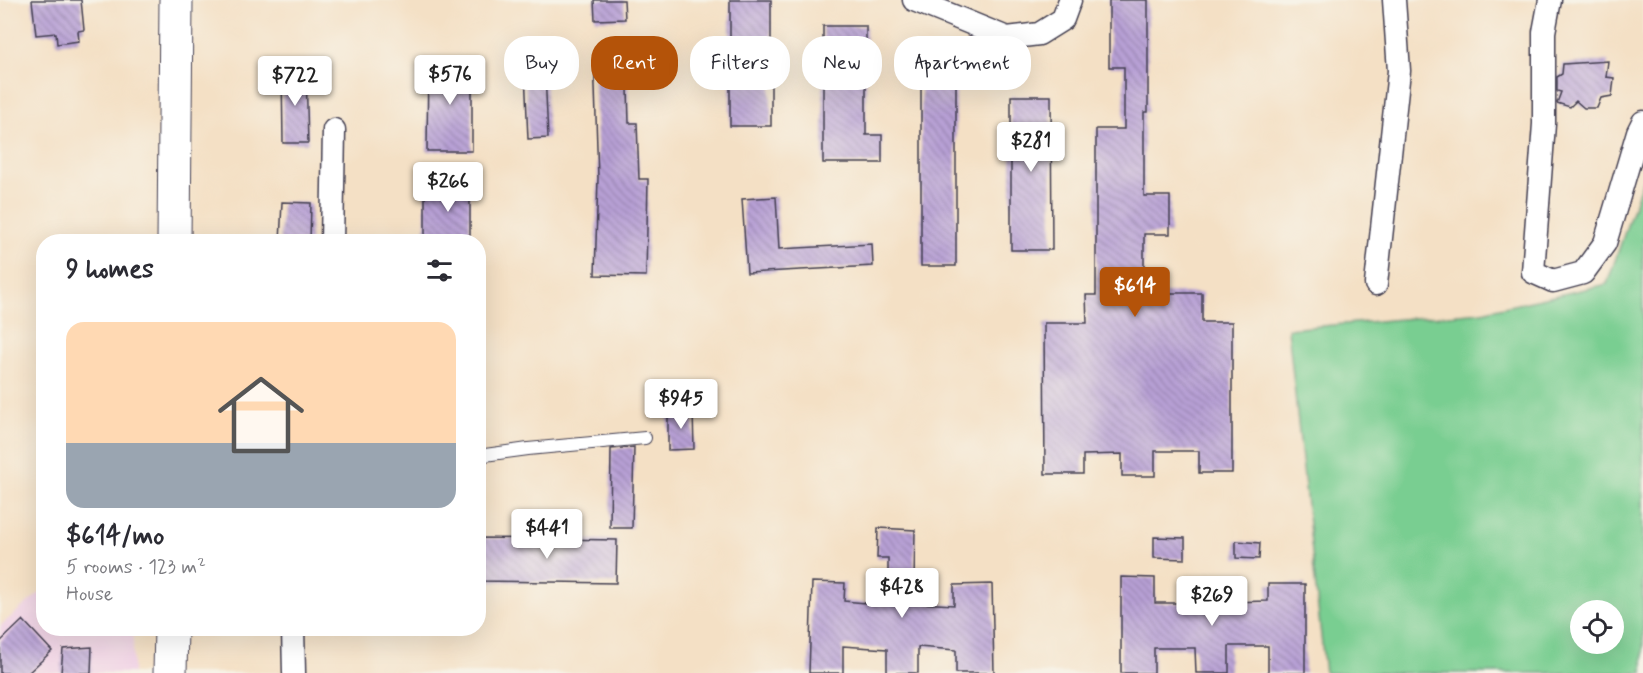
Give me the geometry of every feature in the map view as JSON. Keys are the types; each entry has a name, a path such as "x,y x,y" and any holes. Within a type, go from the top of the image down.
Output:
{"street":[{"path":"174,234 176,0"},
{"path":"914,0 1007,38 1039,34 1063,19 1070,0"},
{"path":"1376,284 1399,71 1394,0"},
{"path":"1550,0 1544,32 1544,124 1533,272 1553,281 1583,273 1589,266 1605,243 1643,122"},
{"path":"332,234 334,130"},
{"path":"170,673 171,636"},
{"path":"293,636 294,673"}],"lane":[{"path":"486,455 645,438"}],"shaded area":[{"path":"36,596 36,636 133,636 133,673 0,673 0,626"}],"green space":[{"path":"1643,179 1643,673 1325,673 1288,329 1482,312 1607,284"}],"building":[{"path":"32,0 81,0 84,30 78,31 79,41 57,44 56,33 36,35"},
{"path":"594,0 624,0 625,19 595,20"},
{"path":"730,0 771,0 771,36 730,36"},
{"path":"1109,0 1148,0 1148,112 1144,112 1144,196 1170,196 1170,234 1144,234 1144,293 1202,293 1202,322 1232,322 1232,473 1199,473 1199,451 1155,451 1155,476 1122,476 1122,454 1083,455 1083,474 1045,474 1044,323 1087,323 1086,295 1096,295 1096,129 1124,129 1124,67 1109,67"},
{"path":"823,26 866,26 866,36 823,36"},
{"path":"428,61 472,61 472,151 427,151"},
{"path":"1608,61 1606,77 1614,78 1612,96 1601,98 1597,108 1584,108 1576,101 1570,107 1557,103 1561,92 1557,91 1557,77 1562,74 1563,64"},
{"path":"282,71 306,71 308,143 283,143"},
{"path":"526,90 546,90 548,138 528,139"},
{"path":"595,90 628,90 629,123 637,123 639,179 648,179 646,276 595,275 598,178"},
{"path":"730,90 771,90 771,126 730,126"},
{"path":"823,90 866,90 866,135 882,135 882,163 823,163"},
{"path":"921,90 956,90 956,266 921,266"},
{"path":"1011,96 1051,96 1052,250 1011,250"},
{"path":"425,185 470,185 470,234 425,234"},
{"path":"776,197 779,249 872,244 873,266 747,273 742,199"},
{"path":"282,202 311,203 310,234 280,234"},
{"path":"668,411 693,411 694,449 668,450"},
{"path":"634,447 632,528 610,528 611,449"},
{"path":"878,528 915,530 914,582 919,582 919,603 954,605 954,585 992,584 994,673 956,673 956,650 918,647 918,673 887,673 887,649 843,646 843,673 809,673 812,582 845,583 844,601 888,605 888,558 877,558"},
{"path":"1154,537 1185,538 1185,559 1154,558"},
{"path":"486,538 617,540 616,583 486,581"},
{"path":"1236,541 1260,543 1259,559 1236,558"},
{"path":"1121,577 1155,578 1155,603 1195,603 1195,588 1228,587 1229,602 1268,601 1268,584 1305,584 1305,673 1268,673 1268,646 1229,646 1229,673 1196,673 1195,648 1154,648 1154,673 1121,673"},
{"path":"23,620 52,651 28,673 0,673 0,642"},
{"path":"92,647 91,673 61,673 63,649"}]}
